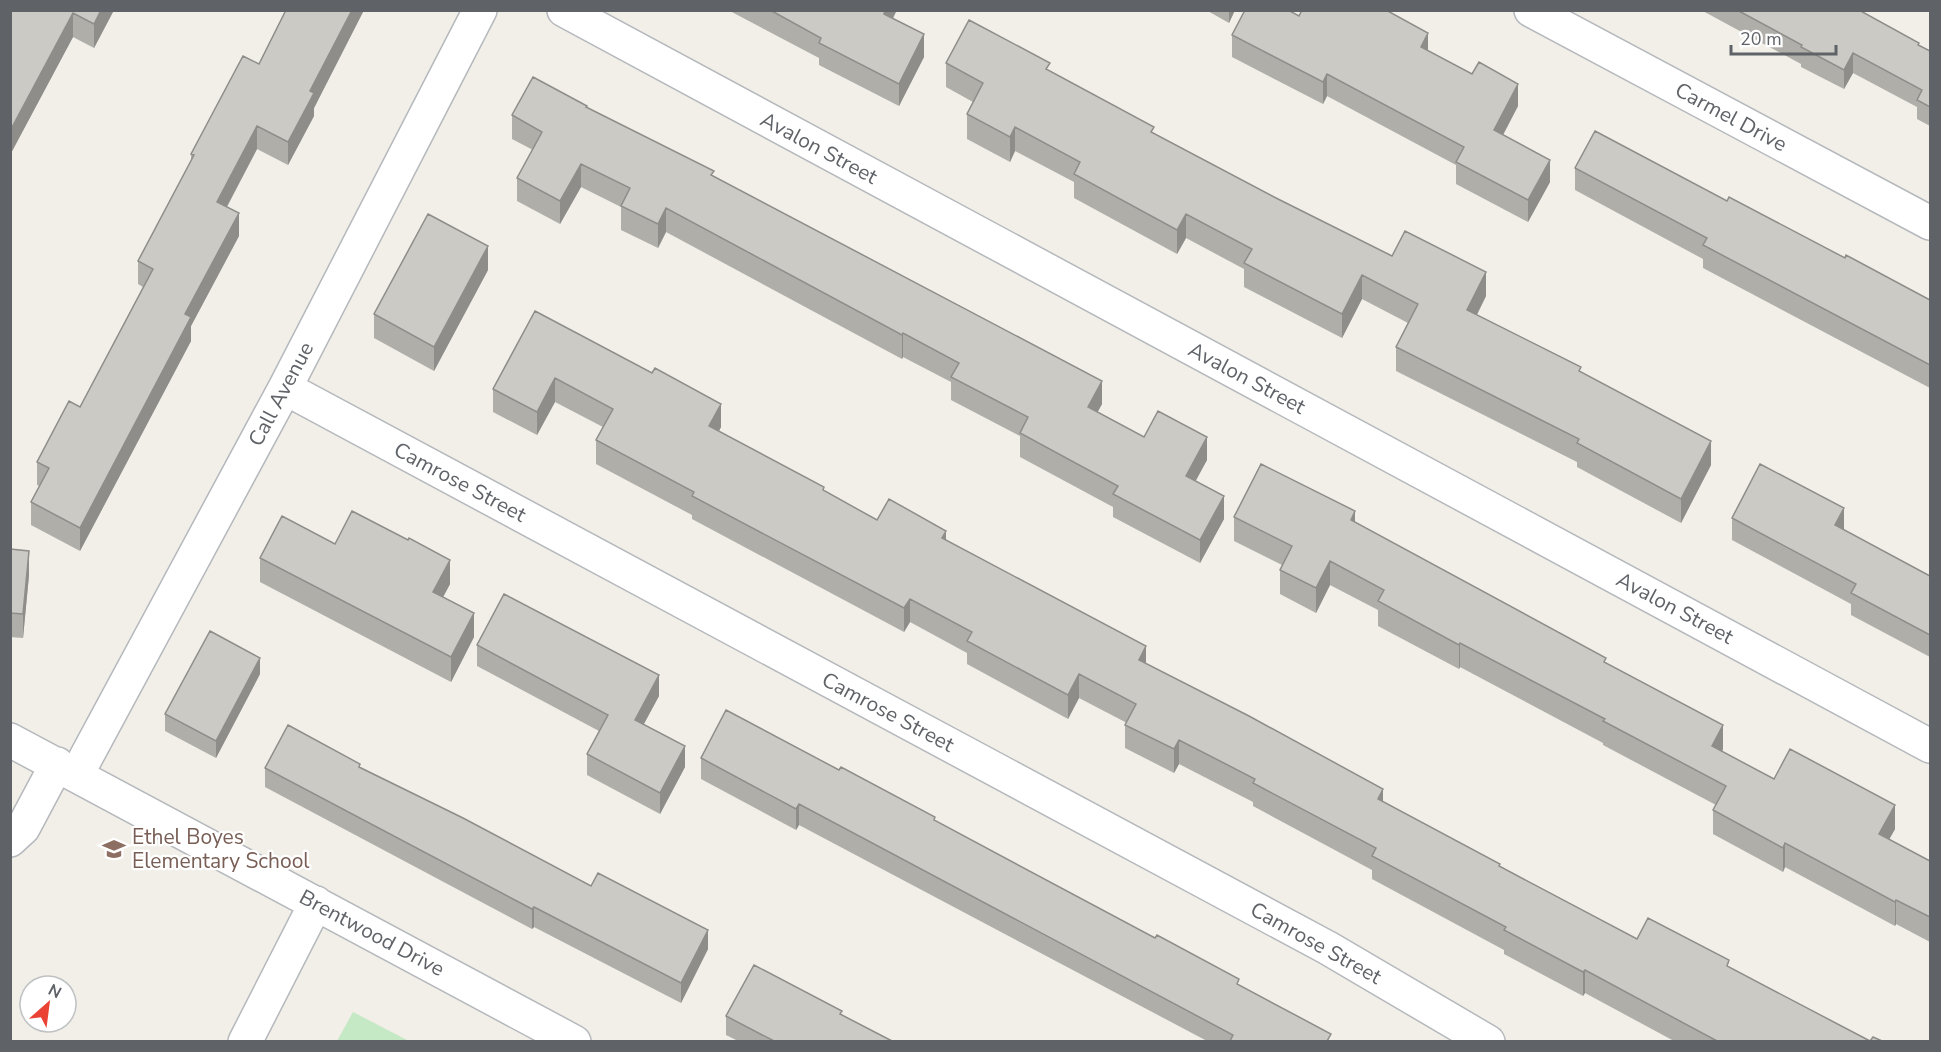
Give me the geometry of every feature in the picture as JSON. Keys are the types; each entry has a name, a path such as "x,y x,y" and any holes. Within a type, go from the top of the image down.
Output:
{"street":[{"name":"Call Avenue","path":"10,840 23,828 67,769 285,388 480,10"},
{"name":"Avalon Street","path":"564,10 1930,746"},
{"name":"Carmel Drive","path":"1531,10 1930,223"},
{"name":"Camrose Street","path":"285,388 1328,948 1488,1041"},
{"name":"Brentwood Drive","path":"10,740 574,1041"},
{"path":"245,1041 316,903"}],"green space":[{"path":"353,1012 409,1041 337,1041"}],"building":[{"path":"10,10 101,10 94,24 73,13 10,131"},
{"path":"286,10 352,10 310,91 314,93 288,142 257,126 217,202 239,213 185,314 191,317 80,528 31,502 49,468 37,462 69,401 80,407 153,269 138,261 243,56 259,64"},
{"path":"770,10 885,10 884,14 924,34 899,84 819,43 821,38"},
{"path":"1245,10 1288,10 1299,16 1302,10 1386,10 1428,33 1421,47 1472,74 1479,62 1518,84 1494,130 1550,160 1528,200 1456,162 1464,147 1327,74 1323,82 1232,35"},
{"path":"1737,10 1859,10 1930,51 1930,107 1917,100 1922,90 1853,53 1844,70"},
{"path":"969,20 1050,63 1046,69 1154,127 1151,132 1392,256 1405,231 1486,272 1467,310 1581,367 1579,371 1711,441 1681,499 1577,443 1579,439 1396,347 1418,304 1362,275 1342,314 1244,263 1252,249 1186,214 1177,230 1074,174 1080,162 1015,127 1010,137 967,114 983,83 946,63"},
{"path":"533,77 586,107 714,171 711,175 1102,381 1088,407 1144,437 1158,411 1207,437 1186,476 1224,496 1200,540 1113,494 1118,486 1020,433 1028,417 951,377 959,363 903,333 902,335 666,208 658,224 621,206 630,188 581,164 560,201 517,178 542,132 512,115"},
{"path":"1595,131 1727,201 1729,197 1930,300 1930,365 1703,245 1707,238 1575,168"},
{"path":"428,214 488,246 434,347 374,314"},
{"path":"535,311 652,373 655,368 721,404 709,426 824,487 823,490 877,520 889,499 946,531 942,538 1146,646 1139,660 1249,716 1383,789 1378,799 1500,864 1499,866 1637,939 1648,918 1729,960 1727,966 1870,1041 1717,1041 1585,970 1583,972 1504,930 1506,927 1372,856 1376,848 1253,783 1255,779 1179,740 1174,749 1125,725 1136,704 1079,674 1068,695 967,641 972,632 910,599 904,608 692,496 694,492 596,440 613,409 555,378 537,412 493,389"},
{"path":"1261,464 1355,511 1351,520 1606,658 1604,662 1723,725 1712,746 1774,779 1790,749 1895,805 1879,834 1930,861 1930,917 1896,900 1895,902 1785,843 1783,848 1713,810 1726,786 1603,721 1605,719 1378,601 1384,590 1330,561 1316,588 1280,570 1292,546 1234,517"},
{"path":"1760,464 1844,508 1835,525 1930,576 1930,635 1851,593 1856,584 1732,518"},
{"path":"352,511 450,560 433,592 474,613 451,657 260,558 282,516 335,544"},
{"path":"10,549 29,551 23,614 10,613"},
{"path":"504,594 659,675 635,720 685,746 660,793 587,754 608,715 477,645"},
{"path":"210,631 260,658 216,741 165,714"},
{"path":"726,710 839,770 841,767 935,817 934,820 1155,938 1157,935 1239,979 1237,984 1331,1034 1327,1041 1230,1041 1233,1035 799,804 796,809 701,758"},
{"path":"288,725 360,764 359,767 463,818 591,886 598,873 708,930 681,983 534,907 532,909 265,768"},
{"path":"754,965 842,1011 840,1014 892,1041 774,1041 726,1016"},
{"path":"1873,1037 1882,1041 1870,1041"}],"place":[{"name":"Ethel Boyes Elementary School","path":"114,849"}]}
